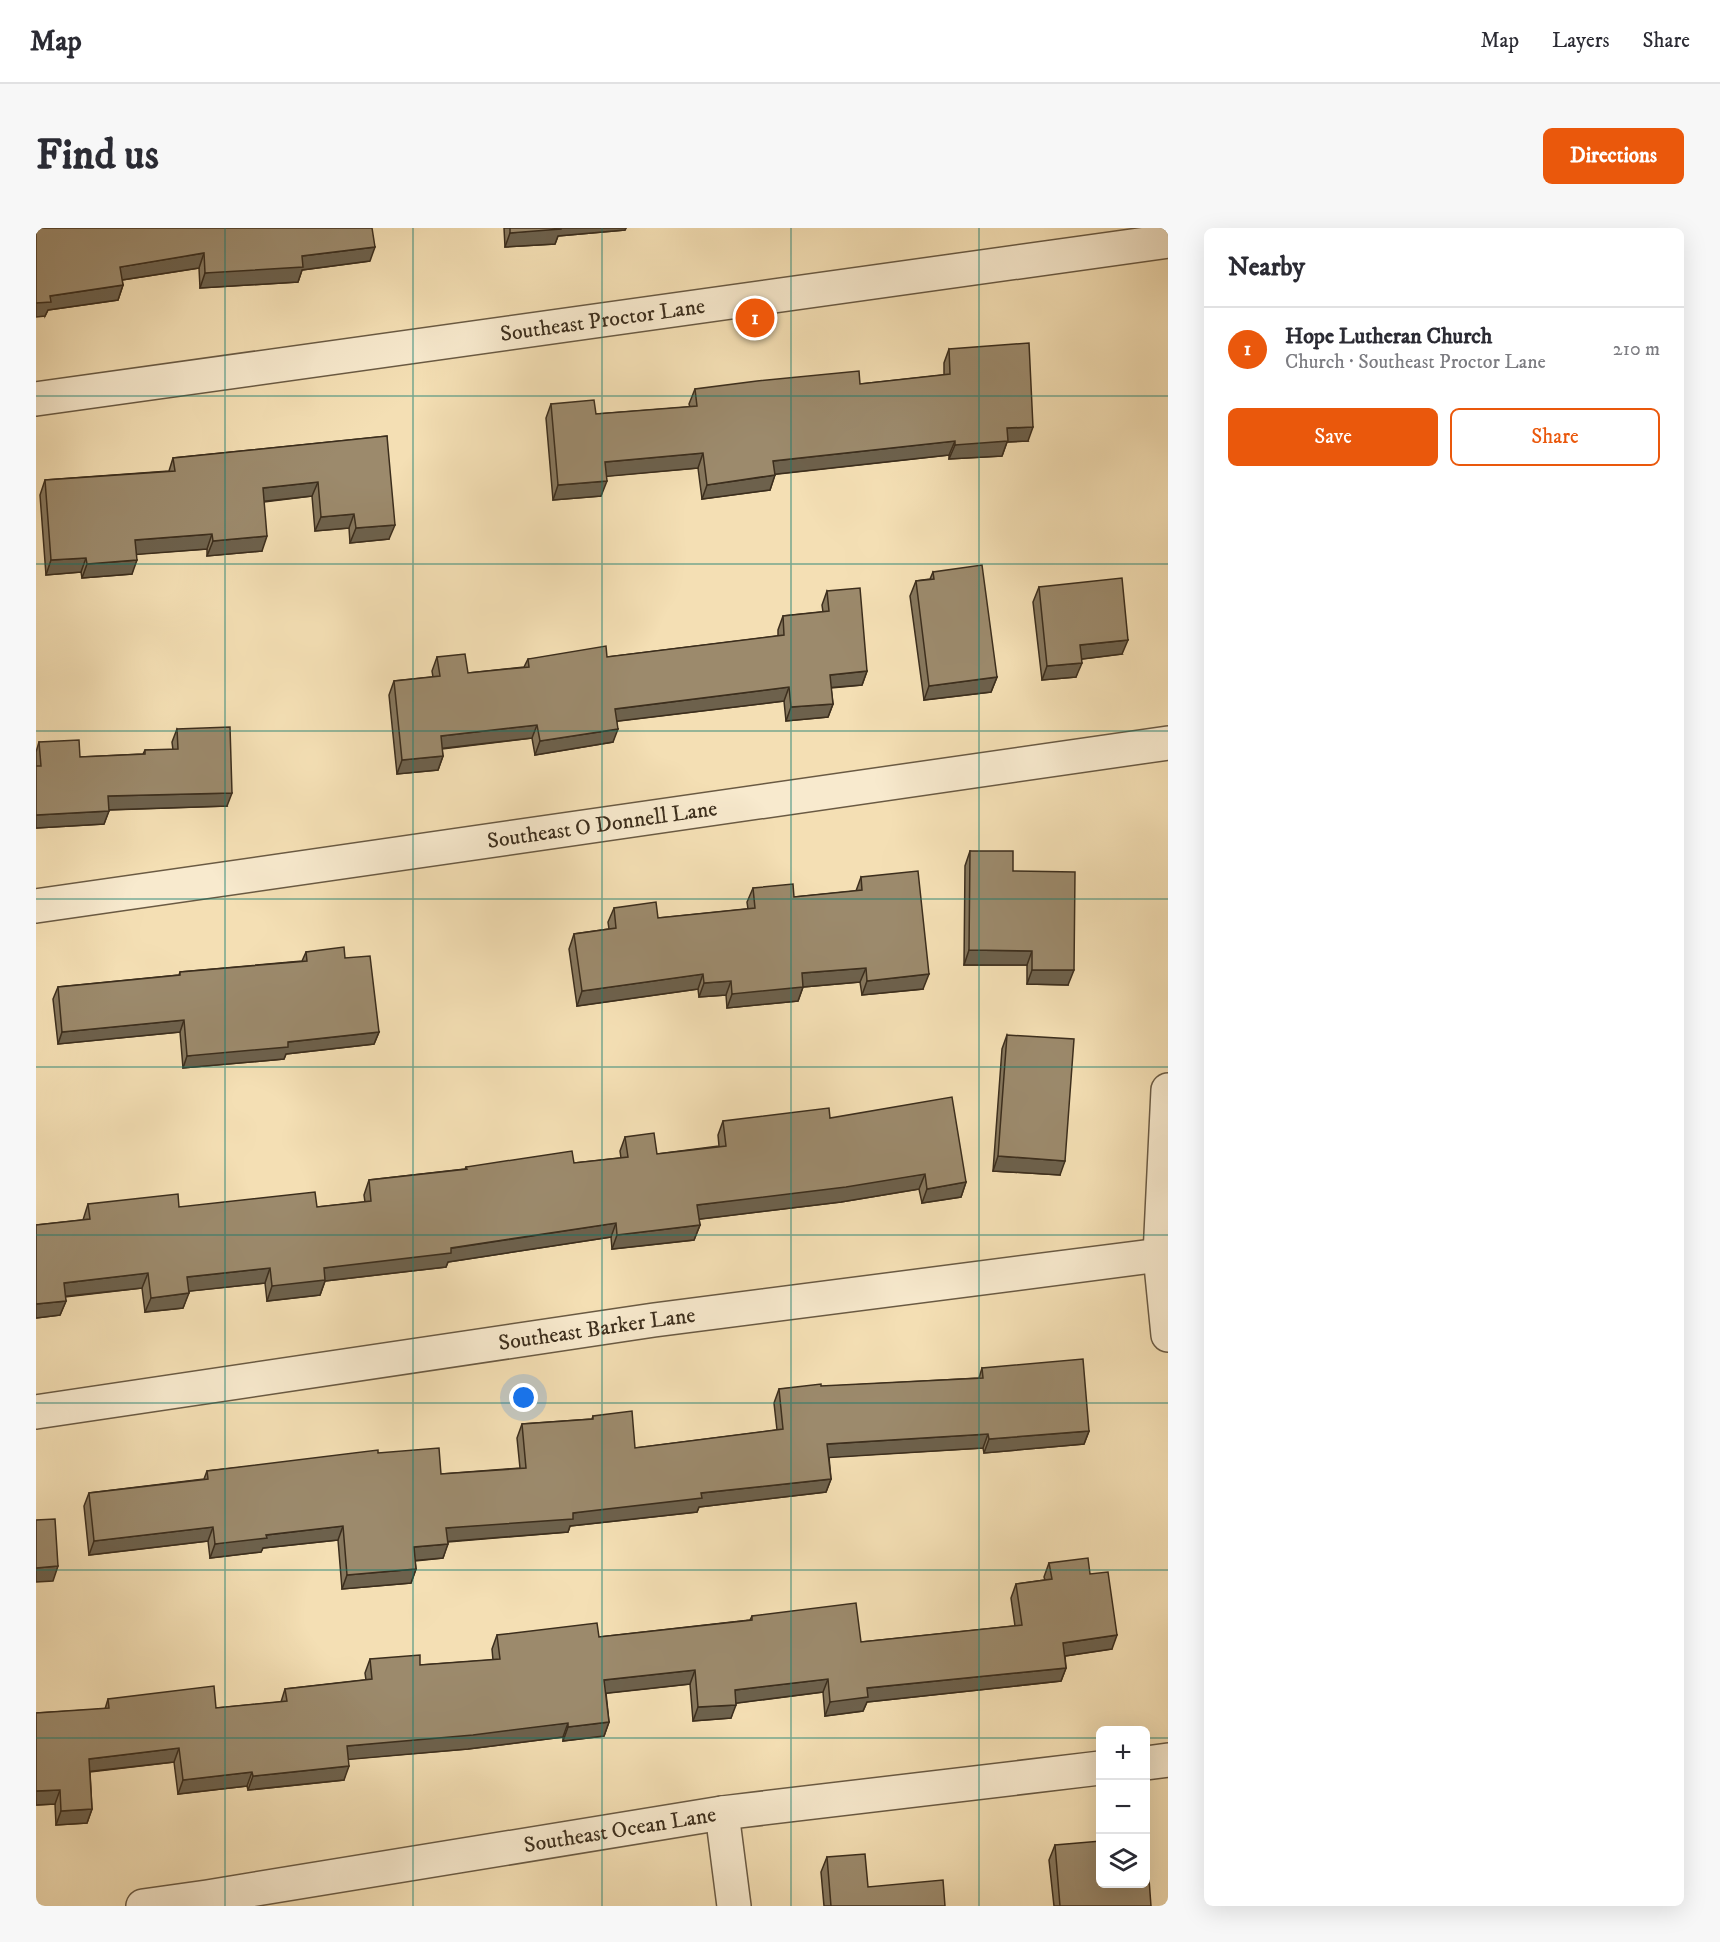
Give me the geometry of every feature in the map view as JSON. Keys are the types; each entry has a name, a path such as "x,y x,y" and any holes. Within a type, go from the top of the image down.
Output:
{"street":[{"name":"Southeast Proctor Lane","path":"36,399 1168,241"},
{"name":"Southeast O Donnell Lane","path":"36,906 1168,743"},
{"path":"1168,1090 1160,1255 1168,1335"},
{"name":"Southeast Barker Lane","path":"36,1412 654,1320 1160,1255"},
{"path":"1150,1762 1168,1760"},
{"name":"Southeast Ocean Lane","path":"143,1906 208,1902 722,1813 1096,1769"},
{"path":"722,1813 734,1906"}],"building":[{"path":"36,228 372,228 375,247 302,256 303,267 205,273 204,253 120,267 123,285 50,296 51,302 36,303"},
{"path":"510,228 561,228 561,229 510,233"},
{"path":"1029,343 1033,427 1007,428 1008,441 955,445 955,441 773,461 775,475 707,485 703,453 605,462 607,481 558,485 551,404 594,400 596,414 697,406 695,389 757,381 859,371 860,384 950,374 949,349"},
{"path":"387,436 395,525 356,528 354,514 321,517 318,482 263,488 267,536 213,541 212,534 135,540 137,560 87,564 86,558 51,560 45,480 175,471 173,458"},
{"path":"982,565 997,677 929,686 916,581 934,579 933,572"},
{"path":"1122,578 1128,640 1080,645 1082,663 1047,666 1039,587"},
{"path":"860,588 867,671 830,675 833,704 791,707 789,687 615,709 618,729 540,741 537,725 441,736 443,756 402,760 394,681 440,676 437,657 465,654 468,673 529,667 528,659 606,646 607,657 784,635 783,616 829,611 827,591"},
{"path":"230,727 232,793 108,796 109,811 36,815 36,766 41,766 39,742 79,740 80,757 145,754 145,750 178,749 177,729"},
{"path":"970,851 1013,851 1013,871 1075,872 1074,970 1032,970 1032,951 969,950"},
{"path":"918,871 929,974 867,981 866,968 802,973 803,987 732,994 731,981 704,983 703,974 582,991 574,934 616,928 614,908 656,902 658,918 755,908 753,888 793,884 794,897 862,890 861,877"},
{"path":"344,947 345,958 370,956 379,1032 288,1042 288,1047 187,1056 184,1020 62,1032 58,987 180,975 180,972 307,961 306,952"},
{"path":"1007,1035 1074,1039 1065,1161 998,1156"},
{"path":"952,1097 966,1182 927,1189 925,1174 846,1187 697,1205 700,1225 617,1235 616,1223 451,1248 451,1253 324,1268 325,1280 272,1286 270,1268 187,1277 189,1293 151,1298 148,1273 64,1283 66,1301 36,1304 36,1225 90,1219 88,1204 178,1194 179,1207 315,1192 317,1207 371,1201 369,1180 467,1169 466,1167 572,1151 574,1163 628,1157 625,1137 654,1133 657,1154 726,1146 723,1121 829,1108 830,1118"},
{"path":"1083,1359 1089,1431 989,1439 988,1434 827,1444 831,1479 701,1493 702,1498 573,1513 573,1519 446,1528 448,1544 414,1547 416,1569 347,1575 343,1526 266,1535 267,1538 215,1544 213,1527 94,1541 89,1493 208,1479 207,1471 378,1450 378,1453 439,1448 441,1474 526,1468 522,1424 593,1419 593,1416 632,1411 635,1448 783,1429 779,1389 821,1384 821,1386 983,1378 982,1368"},
{"path":"55,1519 58,1566 36,1568 36,1520"},
{"path":"1088,1558 1090,1574 1108,1572 1117,1635 1063,1643 1066,1668 867,1688 868,1697 830,1702 828,1679 735,1690 736,1705 698,1707 695,1670 604,1680 609,1722 568,1727 568,1723 473,1735 347,1746 349,1766 253,1776 252,1772 183,1780 179,1748 89,1759 92,1809 61,1811 60,1790 36,1791 36,1713 109,1708 108,1699 214,1686 216,1708 287,1701 285,1689 372,1679 370,1659 420,1655 420,1665 500,1659 497,1635 597,1623 599,1637 752,1620 752,1616 856,1603 861,1642 1022,1625 1016,1584 1052,1579 1049,1563"},
{"path":"1096,1841 1096,1888 1150,1888 1151,1906 1060,1906 1055,1845"},
{"path":"865,1854 868,1887 943,1880 945,1906 831,1906 827,1857"}],"place":[{"name":"Hope Lutheran Church","path":"755,318"}]}
